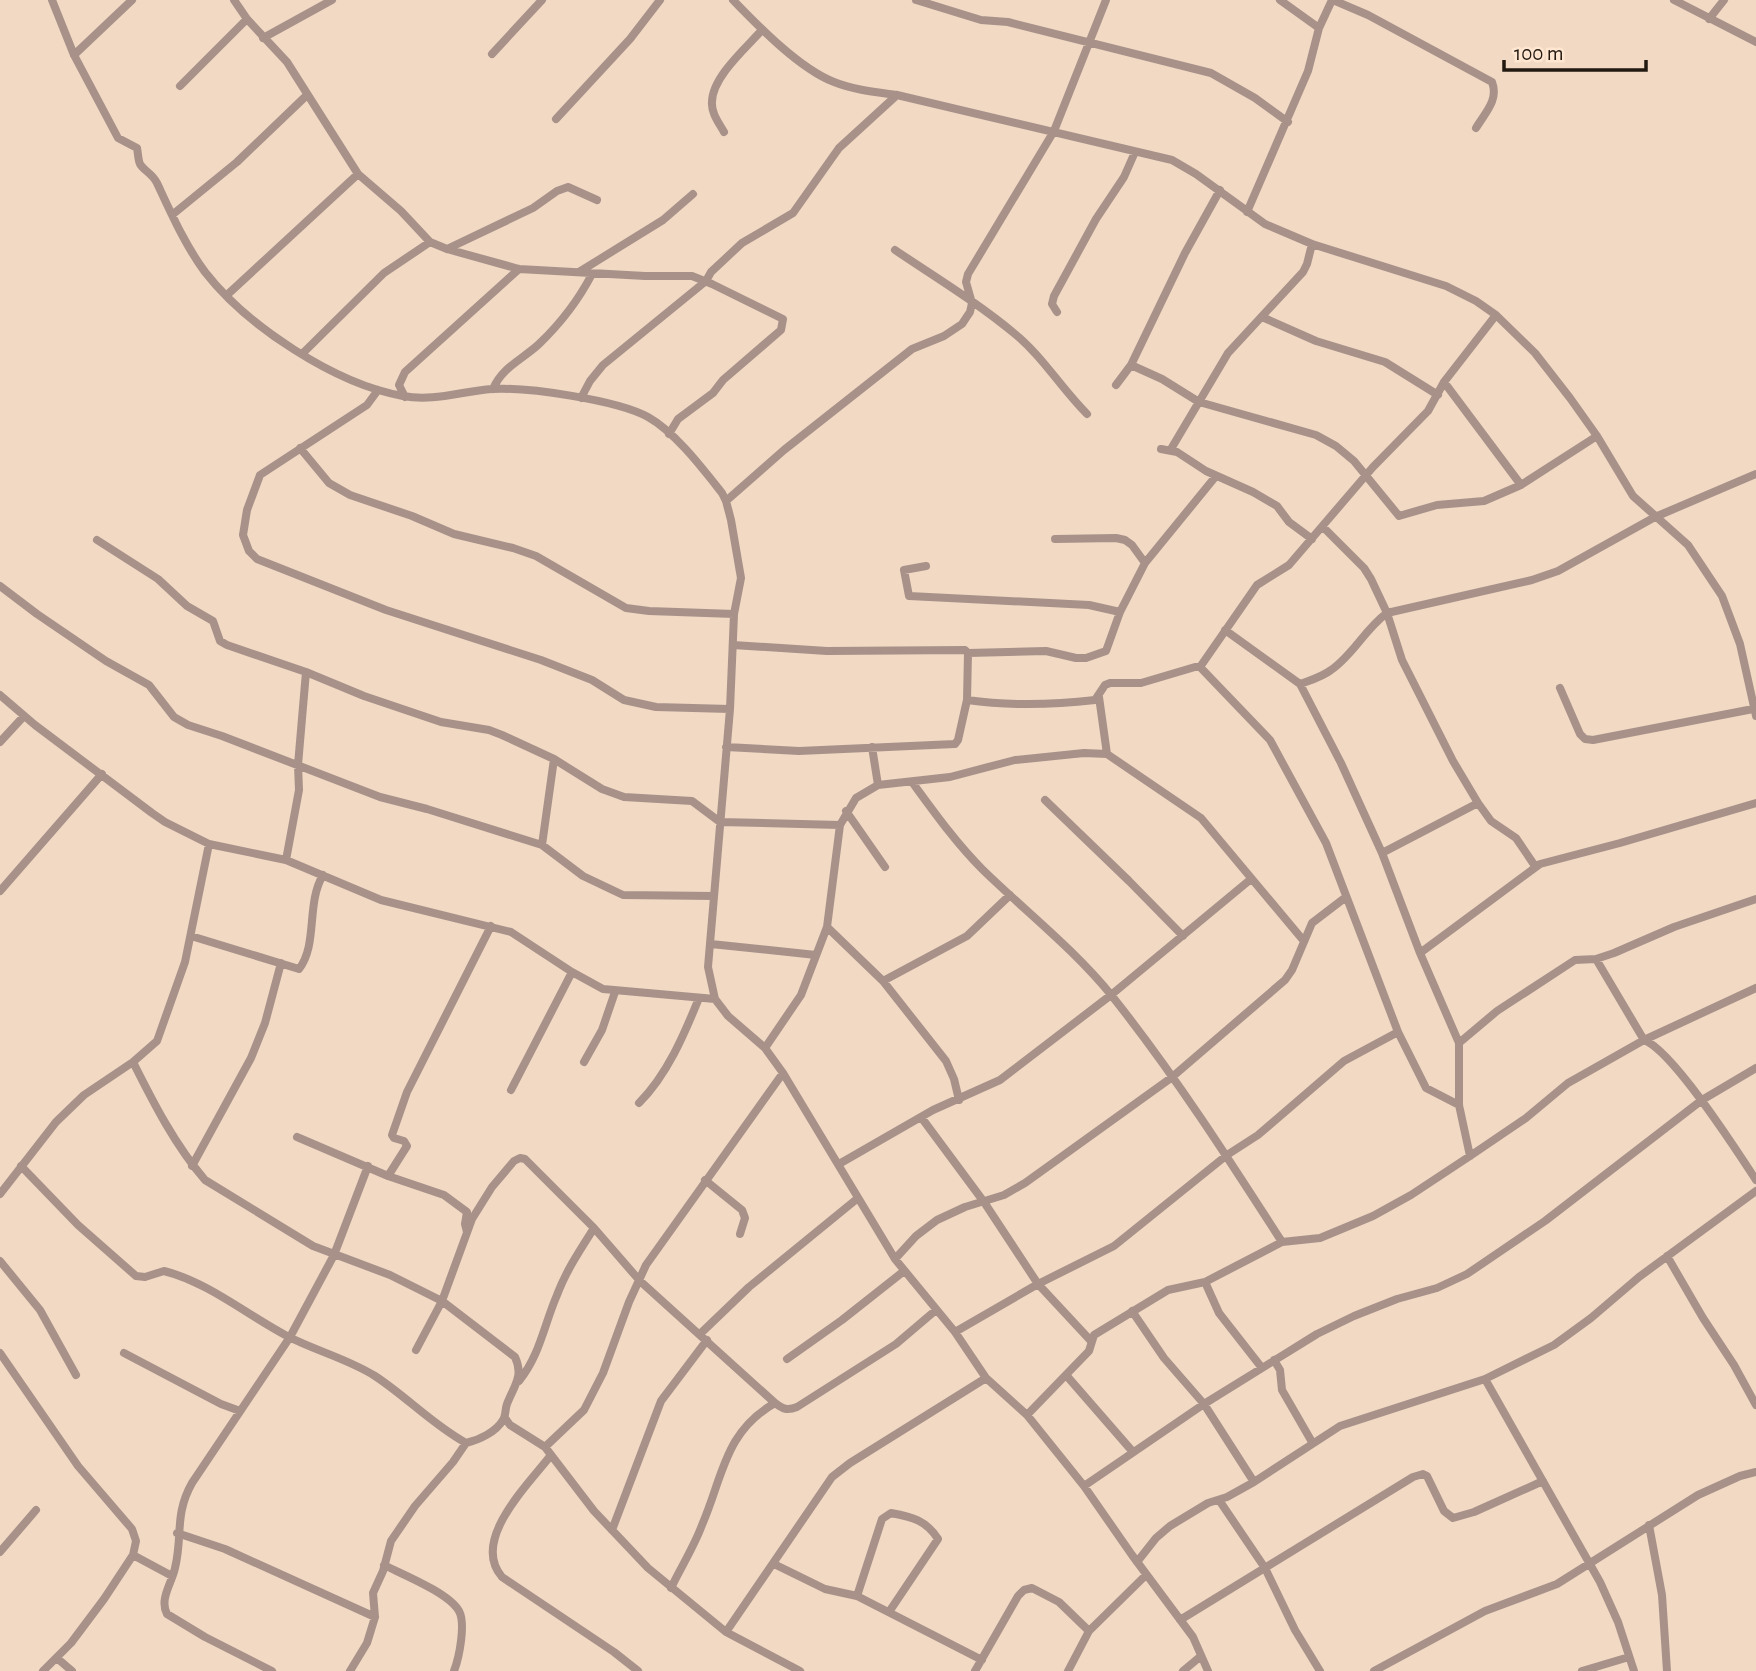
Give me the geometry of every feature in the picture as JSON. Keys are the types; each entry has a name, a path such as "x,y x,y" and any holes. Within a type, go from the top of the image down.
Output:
{"street":[{"path":"52,0 74,55 118,138 137,148 140,164 153,174 172,215 205,272 276,339 345,377 405,397 452,397 493,389 581,398 644,415 669,434 706,473 726,501 736,539 741,578 734,614 730,709 708,968 715,999 729,1016 765,1048 783,1073 895,1259 955,1332 986,1378 1027,1415 1084,1486 1193,1637 1208,1671"},
{"path":"74,55 132,0"},
{"path":"234,0 263,38 287,62 358,174 401,211 430,242 519,269 692,276 779,316 783,325 774,338 723,380 713,393 678,419 669,434"},
{"path":"263,38 332,0"},
{"path":"492,54 542,0"},
{"path":"556,119 630,39 660,0"},
{"path":"733,0 762,30 815,73 833,82 1171,160 1191,170 1265,224 1312,244 1446,286 1476,300 1496,315 1535,354 1570,398 1597,436 1633,496 1688,545 1722,596 1740,644 1755,712 1593,740 1585,739 1580,734 1560,688"},
{"path":"916,0 932,3 963,16 1008,22 1211,73 1239,87 1288,122"},
{"path":"726,501 784,450 912,349 955,330 967,317 972,303 966,282 971,267 1054,131 1106,0"},
{"path":"1280,0 1319,28"},
{"path":"1247,212 1288,122 1308,71 1319,28 1333,0 1368,15 1492,82 1494,100 1476,128"},
{"path":"1674,0 1756,42"},
{"path":"1709,19 1724,0"},
{"path":"180,86 247,19"},
{"path":"724,132 713,112 714,90 724,73 762,30"},
{"path":"172,215 237,162 307,95"},
{"path":"581,398 603,365 706,281 711,272 742,243 793,213 839,148 897,95"},
{"path":"1057,312 1052,304 1054,296 1096,219 1124,177 1135,152"},
{"path":"227,295 358,174"},
{"path":"447,249 533,208 557,191 568,187 597,200"},
{"path":"1116,385 1130,365 1185,253 1220,190"},
{"path":"579,272 663,220 694,194"},
{"path":"302,354 384,272 430,242"},
{"path":"1171,449 1228,353 1303,272 1312,244"},
{"path":"895,250 1014,333 1040,357 1069,396 1087,414"},
{"path":"405,397 399,385 405,372 519,269"},
{"path":"493,389 502,373 537,346 564,320 578,302 592,274"},
{"path":"1200,667 1257,585 1284,570 1365,476 1428,411 1444,382 1496,315"},
{"path":"1262,317 1316,341 1385,362 1438,395"},
{"path":"1130,365 1162,379 1199,402 1316,435 1336,446 1354,461 1399,516 1437,505 1484,501 1521,485 1597,436"},
{"path":"1444,382 1521,485"},
{"path":"378,390 366,405 260,475 247,510 243,535 249,551 257,559 386,610 541,660 592,680 625,700 656,707 730,709"},
{"path":"300,448 329,482 350,495 412,516 454,534 536,556 626,608 734,614"},
{"path":"1161,449 1171,449 1216,476 1277,506 1289,522 1312,539"},
{"path":"1300,684 1333,669 1387,612 1532,580 1558,571 1655,517 1756,474"},
{"path":"733,645 827,651 965,650 968,653 1046,650 1076,658 1102,654 1145,563 1216,476"},
{"path":"1323,527 1364,568 1387,612 1402,660 1453,761 1478,803 1491,821 1516,838 1535,866"},
{"path":"1055,539 1125,540 1145,563"},
{"path":"97,540 158,579 187,606 213,621 223,644 306,671 364,696 442,722 502,735 554,759 612,793 624,797 692,801 720,822 840,825"},
{"path":"926,566 904,570 909,596 1089,605 1120,612"},
{"path":"0,586 106,661 149,685 176,719 380,797 542,845 583,876 623,895 714,896"},
{"path":"1225,630 1300,684 1342,763 1382,853 1420,953 1459,1043 1459,1105 1470,1156"},
{"path":"726,747 799,751 955,744 967,700 968,653"},
{"path":"1107,754 1099,697 1102,688 1110,683 1141,683 1200,667 1270,740 1326,843 1398,1032 1426,1088 1459,1105"},
{"path":"286,860 299,790 298,765 306,671"},
{"path":"0,695 164,822 209,844 286,860 381,900 491,926 518,936 603,989 715,999"},
{"path":"967,700 997,704 1060,705 1095,700 1099,697"},
{"path":"0,742 24,716"},
{"path":"872,747 878,785"},
{"path":"765,1048 802,995 827,927 840,825 846,811 856,798 878,785 950,777 1015,760 1060,754 1107,754 1201,818 1303,940"},
{"path":"542,845 554,759"},
{"path":"0,891 102,774"},
{"path":"912,782 952,836 981,868 1111,995 1227,1155 1282,1242"},
{"path":"1045,800 1182,936"},
{"path":"1382,853 1478,803"},
{"path":"1420,953 1535,866 1756,803"},
{"path":"846,811 885,867"},
{"path":"0,1194 50,1129 84,1096 133,1062 157,1041 185,962 209,844"},
{"path":"191,936 297,969 302,967 312,927 315,893 323,876"},
{"path":"839,1164 920,1117 1000,1080 1111,995 1251,879"},
{"path":"883,981 967,936 1010,895"},
{"path":"895,1259 916,1236 937,1220 1025,1183 1171,1078 1285,979 1292,970 1312,923 1346,897"},
{"path":"1459,1043 1497,1011 1566,965 1586,958 1596,959 1674,927 1756,899"},
{"path":"388,1176 407,1146 404,1141 392,1135 407,1093 491,926"},
{"path":"827,927 883,981 946,1061 959,1100"},
{"path":"711,944 816,955"},
{"path":"1596,959 1644,1040 1657,1048 1702,1100 1756,1180"},
{"path":"192,1166 251,1058 265,1023 281,963"},
{"path":"511,1090 572,972"},
{"path":"1027,1415 1089,1351 1094,1335 1132,1311 1168,1290 1205,1282 1282,1242 1320,1238 1348,1228 1411,1195 1526,1118 1569,1083 1644,1040 1756,988"},
{"path":"584,1062 601,1030 615,992"},
{"path":"639,1104 653,1089 685,1032 699,998"},
{"path":"955,1332 1038,1284 1114,1246 1227,1155 1258,1135 1344,1061 1398,1032"},
{"path":"133,1062 166,1126 192,1166 205,1180 313,1246 390,1275 442,1301 515,1357 519,1366 519,1381"},
{"path":"1084,1486 1274,1360 1354,1316 1397,1299 1437,1289 1467,1274 1555,1214 1702,1100 1756,1068"},
{"path":"545,1447 573,1422 591,1397 604,1373 629,1302 646,1265 783,1073"},
{"path":"920,1117 984,1202 1038,1284 1091,1341"},
{"path":"298,1137 388,1176 449,1198 467,1212 467,1232"},
{"path":"416,1350 442,1301 467,1232 487,1194 514,1161 520,1158 525,1159 594,1228 640,1281 775,1403 789,1410 896,1344 936,1310"},
{"path":"21,1166 78,1225 136,1276 145,1277 164,1271 207,1290 290,1338 347,1361 373,1375 435,1424 466,1443"},
{"path":"272,1671 167,1614 164,1600 177,1556 177,1533 185,1495 290,1338 334,1255 368,1166"},
{"path":"705,1180 742,1210 745,1218 740,1234"},
{"path":"1137,1562 1156,1538 1170,1526 1208,1503 1254,1482 1340,1426 1485,1379 1554,1345 1667,1256 1756,1191"},
{"path":"612,1530 662,1401 704,1337 749,1287 858,1198"},
{"path":"350,1671 367,1643 375,1617 373,1593 395,1534 466,1443 487,1435 505,1418 508,1402 537,1355 569,1267 594,1228"},
{"path":"1667,1256 1756,1405"},
{"path":"0,1261 40,1310 76,1375"},
{"path":"787,1359 904,1271"},
{"path":"1205,1282 1214,1306 1262,1368"},
{"path":"1132,1311 1164,1358 1204,1404 1254,1482"},
{"path":"0,1353 78,1466 132,1529 136,1541 133,1555 104,1599 58,1659 43,1671"},
{"path":"124,1353 221,1404 240,1411"},
{"path":"1274,1360 1280,1370 1282,1390 1312,1442"},
{"path":"1066,1375 1133,1452"},
{"path":"726,1632 832,1477 986,1378"},
{"path":"1485,1379 1590,1564 1618,1622 1634,1671"},
{"path":"671,1588 703,1524 730,1447 744,1427 762,1410 775,1403"},
{"path":"505,1418 510,1425 545,1447 586,1502 648,1568 671,1588 726,1632 800,1671"},
{"path":"551,1455 499,1523 492,1546 494,1562 499,1573 638,1671"},
{"path":"1374,1671 1485,1611 1557,1584 1698,1495 1740,1476 1756,1472"},
{"path":"1180,1620 1413,1477 1423,1474 1430,1480 1444,1511 1448,1517 1453,1518 1475,1512 1543,1481"},
{"path":"1219,1500 1265,1568 1295,1630 1320,1671"},
{"path":"0,1552 36,1510"},
{"path":"857,1596 882,1520 891,1513 915,1518 930,1527 937,1539 889,1612"},
{"path":"1648,1525 1662,1595 1667,1671"},
{"path":"177,1533 225,1549 375,1617"},
{"path":"133,1555 172,1576"},
{"path":"774,1564 824,1588 857,1596 982,1660"},
{"path":"384,1565 447,1598 458,1609 461,1632 454,1671"},
{"path":"1068,1671 1089,1631 1146,1575"},
{"path":"975,1671 1018,1595 1024,1590 1032,1588 1059,1602 1089,1631"},
{"path":"1183,1671 1201,1656"},
{"path":"1583,1671 1629,1657"},
{"path":"58,1659 72,1671"}]}
